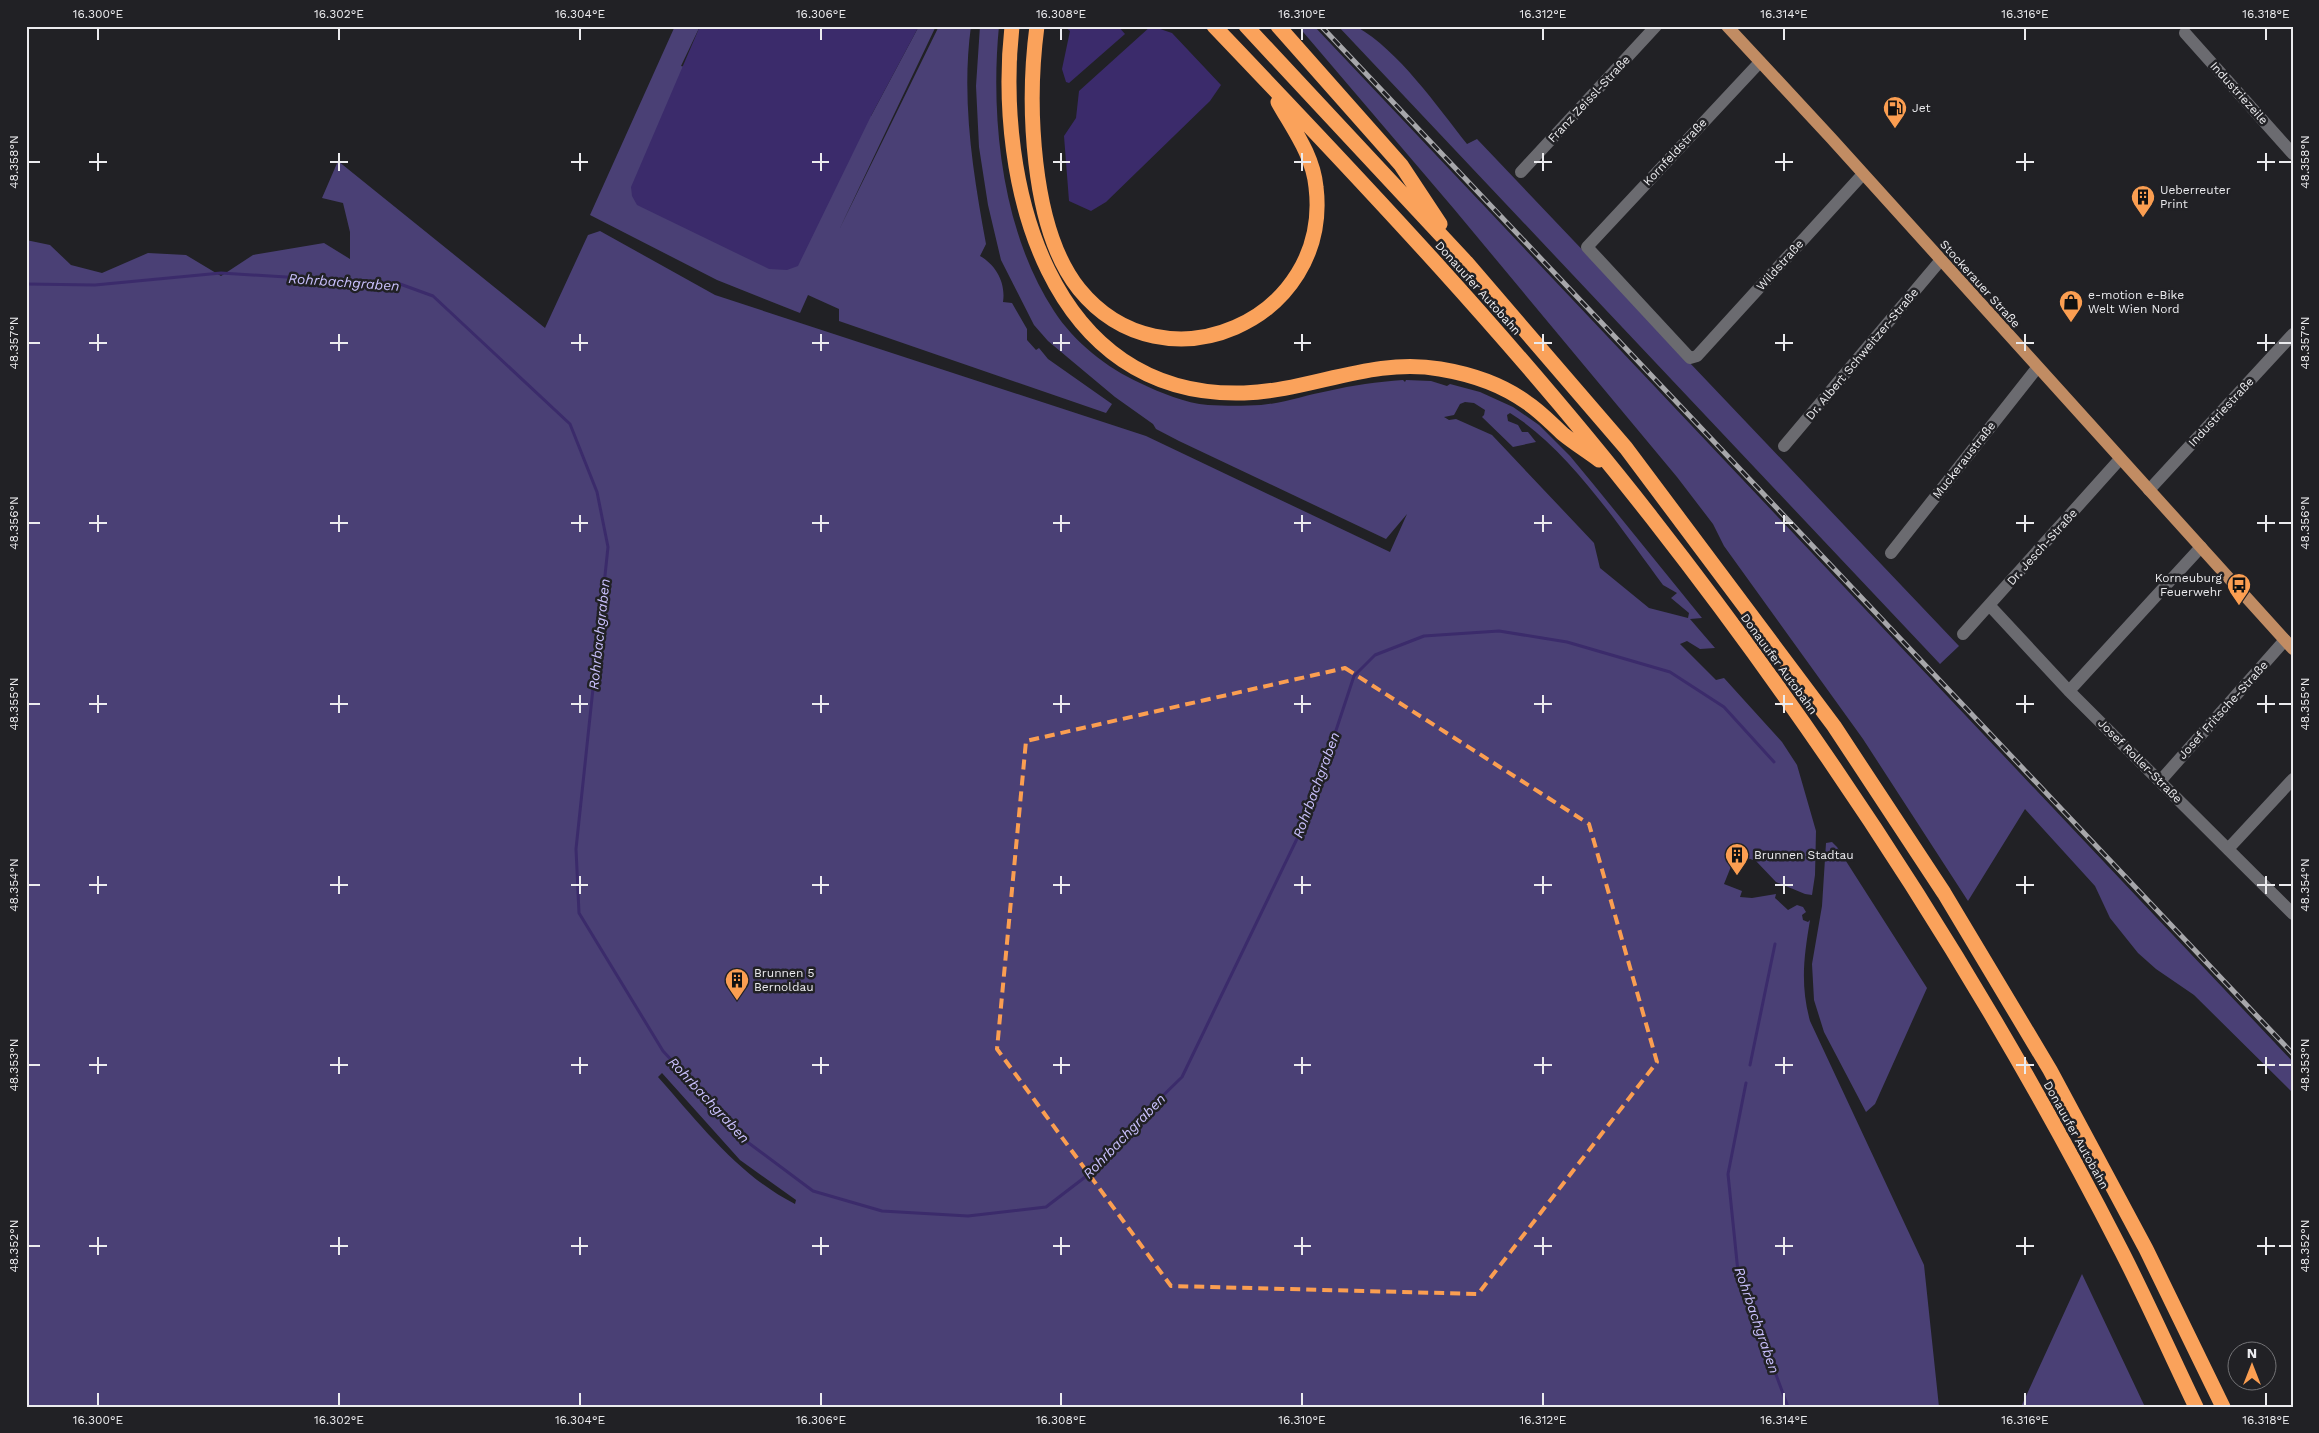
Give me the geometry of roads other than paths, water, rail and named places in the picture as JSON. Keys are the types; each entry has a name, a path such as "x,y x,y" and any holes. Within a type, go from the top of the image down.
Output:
{"highway":[{"path":"1012,26 1009,77 1010,108 1016,166 1028,218 1046,268 1064,302 1087,330 1109,349 1139,369 1165,380 1202,390 1227,393 1262,392 1348,373 1392,367 1424,367 1457,372 1490,383 1525,401 1564,434 1616,473"},
{"path":"1037,26 1032,81 1033,125 1039,182 1054,242 1066,270 1088,299 1118,322 1156,336 1198,338 1221,334 1239,327 1255,318 1285,292 1306,258 1313,237 1317,214 1314,176 1303,145 1265,79"},
{"name":"Donauufer Autobahn","path":"1214,26 1510,345 1655,521 1804,724 1925,906 1988,1009 2047,1112 2123,1253 2196,1407"},
{"name":"Donauufer Autobahn","path":"1246,26 1466,262 1654,483 1839,734 1944,894 2050,1070 2146,1249 2223,1407"},
{"path":"1278,26 1401,165 1466,262"}],"main road":[{"name":"Stockerauer Straße","path":"1727,26 2289,644"}],"street":[{"name":"Franz Zeissl-Straße","path":"1521,172 1656,26"},
{"name":"Industriezeile","path":"2185,33 2293,154"},
{"name":"Kornfeldstraße","path":"1697,356 1690,358 1587,247 1760,62"},
{"name":"Wildstraße","path":"1697,356 1863,174"},
{"name":"Dr. Albert Schweitzer-Straße","path":"1784,446 1940,261"},
{"name":"Industriestraße","path":"2149,490 2293,334"},
{"name":"Muckeraustraße","path":"1891,553 2037,368"},
{"name":"Dr. Jesch-Straße","path":"1963,634 2120,459"},
{"path":"2069,691 2201,547"},
{"name":"Josef Roller-Straße","path":"1990,606 2069,691 2293,914"},
{"name":"Josef Fritsche-Straße","path":"2160,780 2289,644"},
{"path":"2228,849 2293,779"}],"waterway":[{"name":"Rohrbachgraben","path":"26,284 95,285 221,273 400,284 433,296 570,424 597,492 608,547 576,849 579,913 663,1051 746,1141 813,1191 882,1211 968,1216 1046,1207 1093,1171 1139,1119 1182,1077 1307,818 1354,676 1375,655 1424,636 1499,631 1567,642 1670,672 1724,707 1774,762"},
{"name":"Rohrbachgraben","path":"1750,1065 1775,944"},
{"name":"Rohrbachgraben","path":"1746,1083 1728,1174 1738,1272 1788,1407"}],"railway":[{"path":"1321,26 2293,1054"}],"place":[{"name":"Jet","path":"1895,129"},
{"name":"Ueberreuter Print","path":"2143,218"},
{"name":"e-motion e-Bike Welt Wien Nord","path":"2071,323"},
{"name":"Korneuburg Feuerwehr","path":"2239,606"},
{"name":"Brunnen Stadtau","path":"1737,876"},
{"name":"Brunnen 5 Bernoldau","path":"737,1001"}]}
